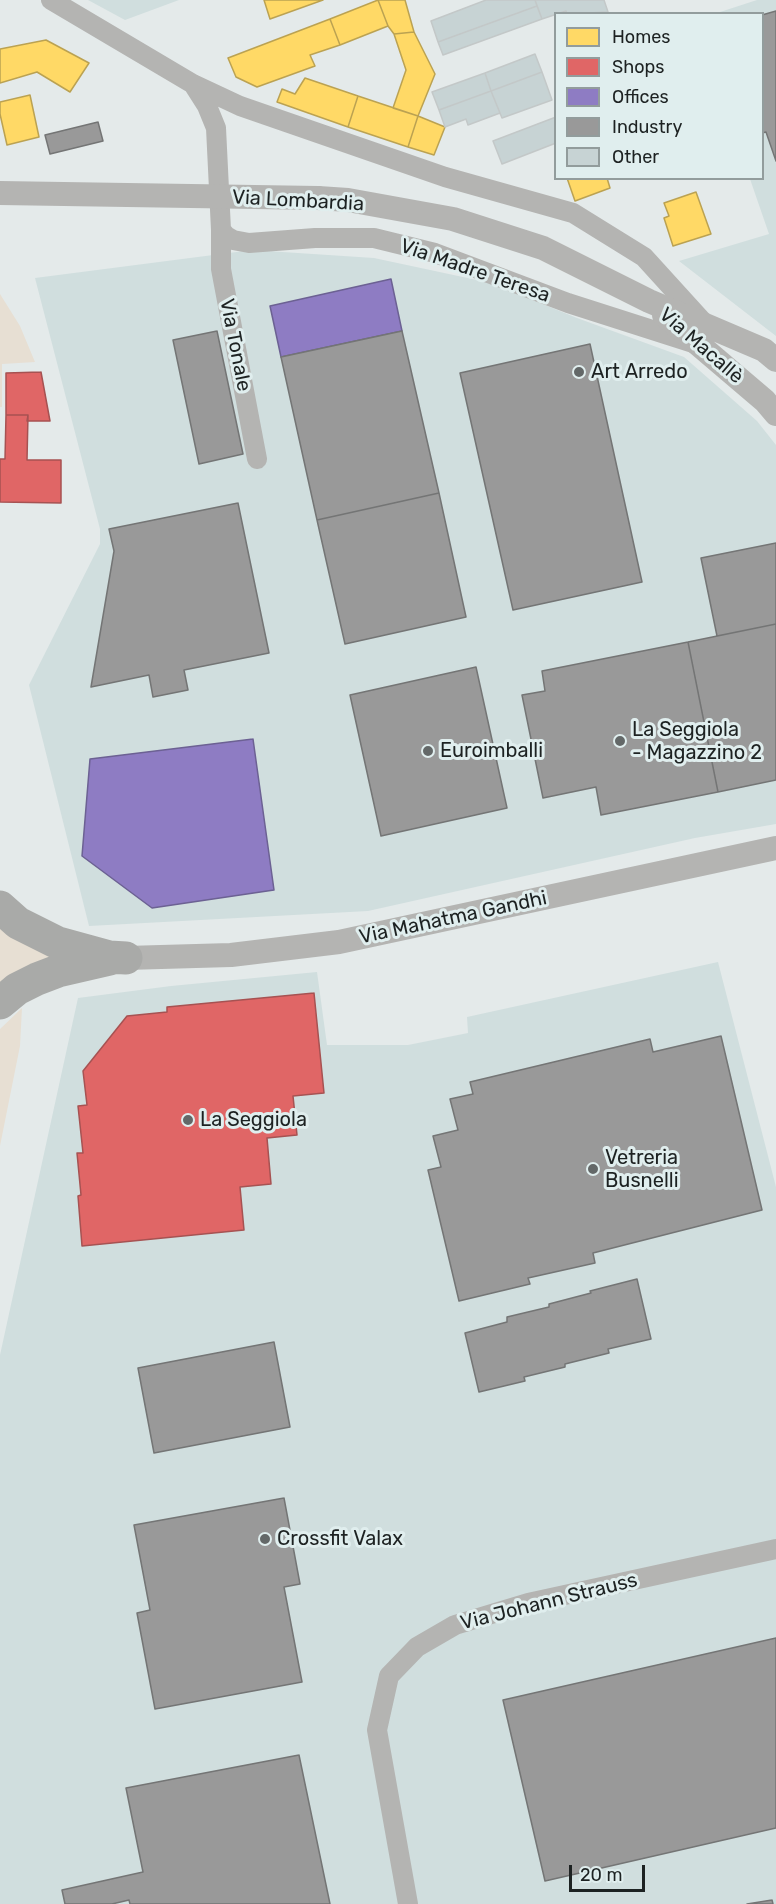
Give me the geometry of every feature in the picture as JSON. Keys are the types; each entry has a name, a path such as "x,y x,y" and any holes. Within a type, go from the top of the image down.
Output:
{"highway":[{"path":"0,907 18,923 74,958"},
{"path":"0,1003 18,989 74,958 126,958"}],"street":[{"path":"51,0 193,84 240,106 445,177 573,213 644,257 702,335"},
{"path":"193,84 207,106 216,129 221,230"},
{"name":"Via Lombardia","path":"0,193 348,200 453,219 543,248 649,301"},
{"name":"Via Madre Teresa","path":"221,230 226,236 241,242 374,238 435,253 568,303 702,335"},
{"name":"Via Tonale","path":"221,230 221,269 257,459"},
{"name":"Via Macallè","path":"649,301 702,335 776,414"},
{"name":"Via Macallè","path":"702,335 764,350 776,360"},
{"name":"Via Mahatma Gandhi","path":"126,958 231,955 339,942 776,848"},
{"name":"Via Johann Strauss","path":"408,1904 377,1730 388,1676 417,1647 455,1626 528,1604 776,1549"}],"shaded area":[{"path":"88,0 179,0 125,20"},
{"path":"757,0 776,0 776,336 679,261 769,234 750,180 764,180 764,12 720,12"},
{"path":"252,250 374,258 491,283 577,318 684,357 757,421 776,445 776,824 695,838 368,911 89,926 29,685 100,544 100,529 35,278"},
{"path":"0,294 20,326 35,362 2,364 2,407 0,407"},
{"path":"0,922 54,955 0,987"},
{"path":"718,962 776,1187 776,1904 0,1904 0,1355 78,998 171,986 317,972 327,1045 408,1045 468,1033 467,1017"},
{"path":"22,1008 20,1046 0,1146 0,1029"}],"building: Homes":[{"path":"264,0 323,0 270,19"},
{"path":"378,0 388,26 340,45 330,19"},
{"path":"378,0 405,0 414,32 394,34 388,26"},
{"path":"330,19 340,45 310,55 315,66 257,87 236,77 228,58"},
{"path":"414,32 435,74 418,116 393,108 406,70 394,34"},
{"path":"46,40 89,63 70,92 37,72 0,83 0,49"},
{"path":"305,78 358,96 348,127 277,102 282,89 295,94"},
{"path":"30,95 39,137 7,145 0,114 0,102"},
{"path":"358,96 418,116 408,147 348,127"},
{"path":"418,116 445,127 434,155 408,147"},
{"path":"568,180 608,180 610,188 575,201"},
{"path":"696,192 711,234 673,246 664,218 669,216 664,203"}],"building: Shops":[{"path":"41,372 50,421 27,421 28,415 6,415 6,373"},
{"path":"6,415 28,415 27,460 61,460 61,503 0,502 0,459 5,459"},
{"name":"La Seggiola","path":"314,993 324,1093 293,1096 297,1135 267,1138 271,1184 240,1187 244,1230 82,1246 77,1153 83,1153 78,1106 87,1105 83,1071 127,1016 167,1012 167,1007"}],"building: Offices":[{"path":"391,279 402,331 281,357 270,306"},
{"path":"253,739 274,890 152,908 82,856 90,759"}],"building: Industry":[{"path":"776,11 776,161 766,132 764,132 764,14"},
{"path":"98,122 103,141 50,154 45,135"},
{"path":"217,331 243,454 199,464 173,340"},
{"path":"402,331 439,493 317,520 281,357"},
{"path":"590,344 642,582 513,610 460,373"},
{"path":"439,493 466,617 345,644 317,520"},
{"path":"238,503 269,653 184,670 188,690 153,697 149,675 91,687 114,551 109,529"},
{"path":"776,543 776,624 717,636 701,558"},
{"path":"776,624 776,780 718,792 688,642"},
{"name":"La Seggiola - Magazzino 2","path":"688,642 718,792 601,815 596,787 543,798 522,695 545,691 542,671"},
{"name":"Euroimballi","path":"476,667 507,808 381,836 350,695"},
{"name":"Vetreria Busnelli","path":"721,1036 762,1210 593,1253 595,1263 528,1278 530,1284 459,1301 428,1170 441,1167 433,1136 458,1130 450,1099 473,1094 470,1082 650,1039 653,1052"},
{"path":"637,1279 651,1339 608,1349 609,1353 524,1377 525,1381 479,1392 465,1333 507,1322 507,1317 549,1307 549,1304"},
{"path":"274,1342 290,1427 154,1453 138,1368"},
{"path":"284,1498 300,1584 284,1587 302,1682 155,1709 137,1613 150,1610 134,1525"},
{"path":"776,1638 776,1828 545,1881 503,1700"},
{"path":"299,1755 330,1904 130,1904 129,1900 112,1904 65,1904 62,1890 143,1872 126,1788"},
{"path":"772,1900 773,1904 747,1904"}],"building: Other":[{"path":"486,0 535,0 537,6 438,42 431,21"},
{"path":"535,0 604,0 608,12 554,12 554,15 542,19"},
{"path":"537,6 542,19 443,55 438,42"},
{"path":"535,54 542,72 491,91 485,73"},
{"path":"542,72 552,100 502,118 491,91"},
{"path":"485,73 491,91 439,110 432,92"},
{"path":"491,91 500,113 468,125 466,119 445,127 439,110"},
{"path":"554,118 554,144 502,164 493,141"}],"place":[{"name":"Art Arredo","path":"579,372"},
{"name":"La Seggiola - Magazzino 2","path":"620,741"},
{"name":"Euroimballi","path":"428,751"},
{"name":"La Seggiola","path":"188,1120"},
{"name":"Vetreria Busnelli","path":"593,1169"},
{"name":"Crossfit Valax","path":"265,1539"}]}
